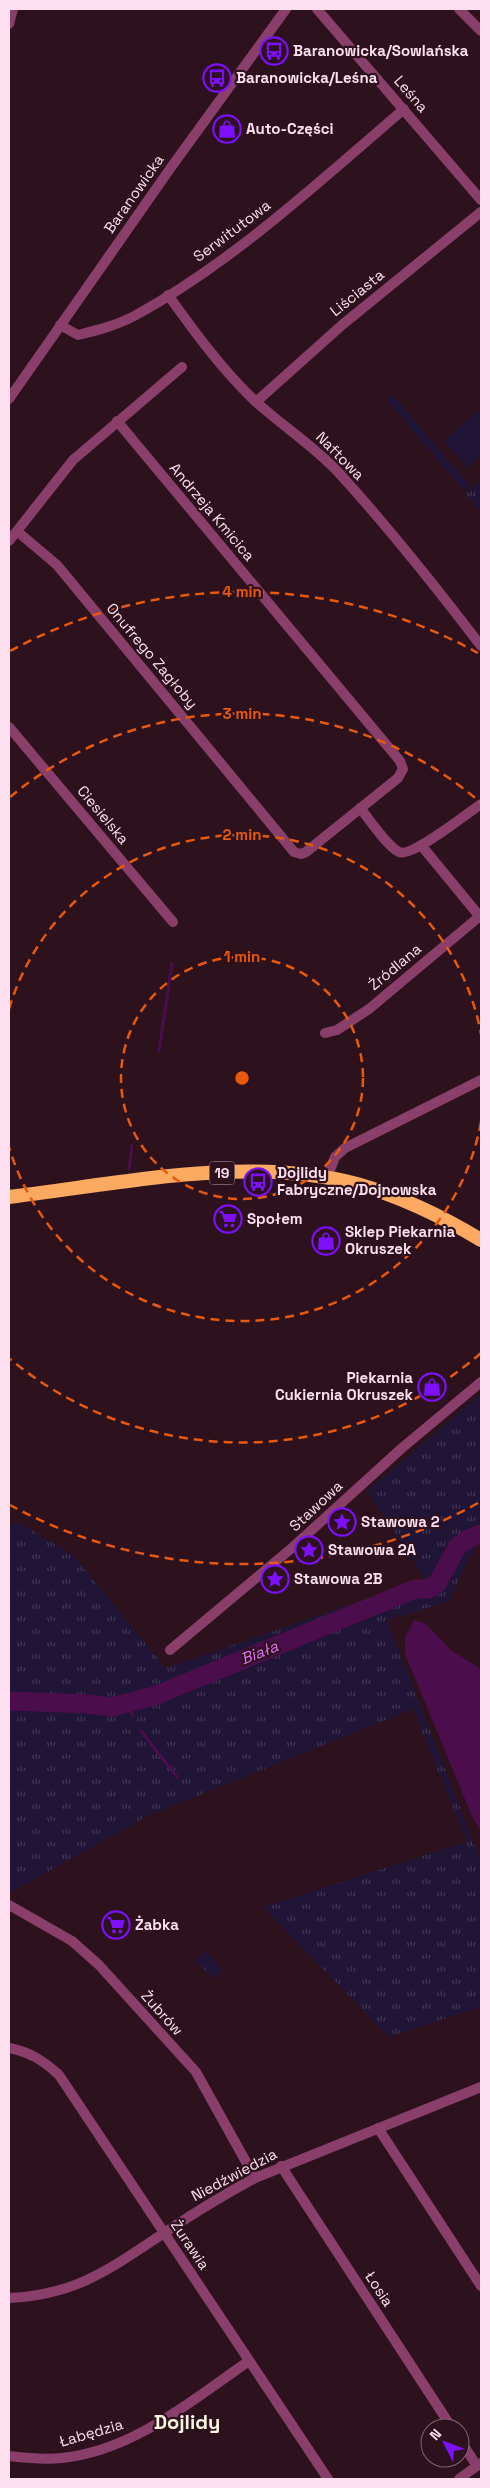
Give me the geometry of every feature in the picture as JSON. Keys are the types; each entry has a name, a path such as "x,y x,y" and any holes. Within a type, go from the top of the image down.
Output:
{"highway":[{"name":"19","path":"9,1197 243,1172 328,1178 383,1193 445,1221 481,1240"}],"street":[{"path":"9,24 13,9"},
{"name":"Baranowicka","path":"9,399 286,9"},
{"name":"Leśna","path":"317,9 481,200"},
{"path":"459,9 481,31"},
{"name":"Serwitutowa","path":"60,325 72,334 78,335 122,322 168,296 202,273 261,228 404,109"},
{"name":"Liściasta","path":"256,402 342,325 481,212"},
{"name":"Naftowa","path":"168,296 239,384 256,402 314,448 339,473 440,592 481,646"},
{"path":"9,541 73,460 182,367"},
{"name":"Andrzeja Kmicica","path":"117,421 400,761 403,769 401,774 360,808"},
{"name":"Onufrego Zagłoby","path":"18,532 57,565 294,852 301,854 306,852 360,808"},
{"name":"Ciesielska","path":"9,727 174,922"},
{"path":"360,808 394,849 403,854 421,845 481,804"},
{"path":"421,845 480,917"},
{"name":"Źródlana","path":"325,1033 337,1030 368,1009 480,917"},
{"path":"328,1178 336,1157 345,1148 481,1080"},
{"name":"Stawowa","path":"170,1650 298,1543 402,1448 481,1382"},
{"name":"Żubrów","path":"9,1905 72,1941 86,1953 196,2072 255,2178"},
{"name":"Żurawia","path":"9,2048 21,2050 43,2060 59,2076 249,2361 323,2478"},
{"name":"Niedźwiedzia","path":"9,2298 47,2295 83,2283 118,2264 224,2194 255,2178 481,2087"},
{"path":"378,2128 481,2286"},
{"name":"Łosia","path":"281,2166 445,2418"},
{"name":"Łabędzia","path":"9,2456 63,2458 124,2442 156,2424 249,2361"},
{"path":"459,2479 479,2464 470,2453"}],"green space":[{"path":"393,395 470,486 464,491 387,400"},
{"path":"481,409 481,455 468,468 444,441"},
{"path":"481,480 481,513 465,494"},
{"path":"481,1394 481,1541 466,1564 449,1601 387,1620 481,1862 481,2007 389,2037 263,1907 467,1842 413,1709 150,1815 13,1891 9,1891 9,1528 16,1521 73,1555 166,1668 425,1579 367,1491"},
{"path":"206,1951 223,1970 213,1979 196,1961"}],"shaded area":[{"path":"414,1620 426,1624 451,1650 481,1669 481,1832 472,1816 405,1654 405,1638"}],"waterway":[{"path":"159,1051 172,963"},
{"path":"129,1169 132,1146"},
{"name":"Biała","path":"9,1701 87,1704 111,1707 154,1696 415,1589 429,1589 437,1584 457,1547 468,1539 481,1534"},
{"path":"128,1704 133,1716"},
{"path":"141,1731 177,1777"}],"place":[{"name":"Baranowicka/Sowlańska","path":"274,51"},
{"name":"Baranowicka/Leśna","path":"217,78"},
{"name":"Auto-Części","path":"227,129"},
{"name":"Dojlidy Fabryczne/Dojnowska","path":"258,1182"},
{"name":"Społem","path":"228,1219"},
{"name":"Sklep Piekarnia Okruszek","path":"326,1241"},
{"name":"Piekarnia Cukiernia Okruszek","path":"432,1387"},
{"name":"Stawowa 2","path":"342,1522"},
{"name":"Stawowa 2A","path":"309,1550"},
{"name":"Stawowa 2B","path":"275,1579"},
{"name":"Żabka","path":"116,1925"}],"district":[{"name":"Dojlidy","path":"187,2422"}]}
